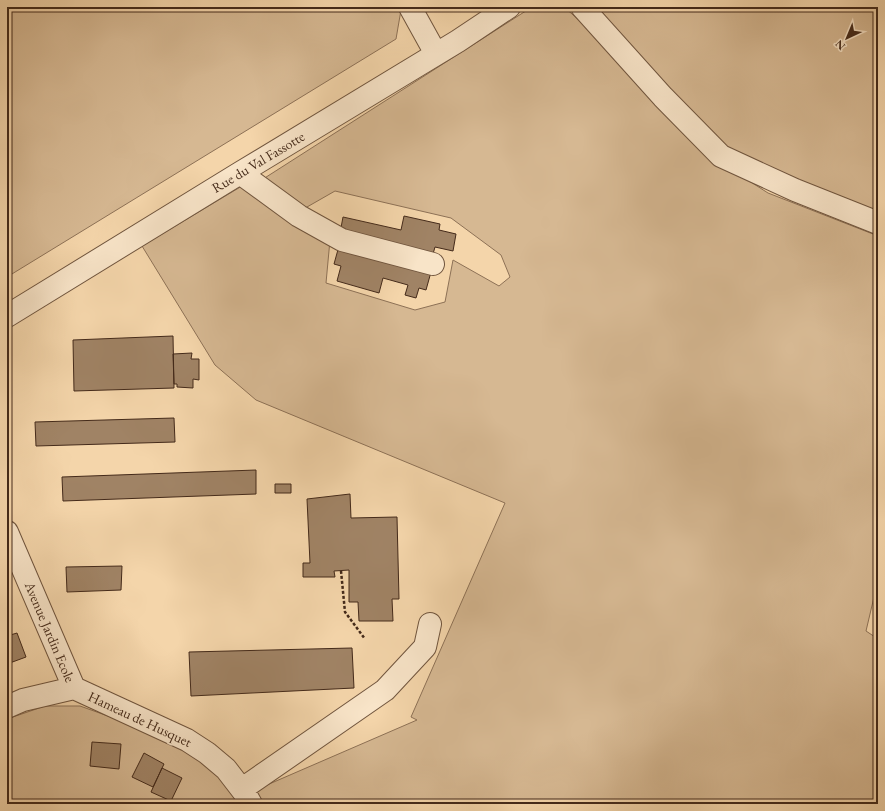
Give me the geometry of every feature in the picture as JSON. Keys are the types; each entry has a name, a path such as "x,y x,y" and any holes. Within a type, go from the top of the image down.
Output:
{"street":[{"path":"410,7 436,54"},
{"name":"Rue du Val Fassotte","path":"7,316 240,172 458,41 509,7"},
{"path":"582,7 663,97 721,156 795,190 878,224"},
{"path":"240,172 299,216 342,240 433,264"},
{"name":"Avenue Jardin Ecole","path":"7,532 74,688"},
{"path":"246,797 385,690 425,647 430,624"},
{"name":"Hameau de Husquet","path":"7,707 23,700 74,688 187,740 207,752 226,769 246,797"}],"path":[{"path":"341,571 345,612 365,639"}],"shaded area":[{"path":"7,7 399,7 401,10 396,39 7,277"},
{"path":"532,7 564,7 580,21 707,154 768,193 878,236 878,580 866,631 878,639 878,804 258,804 253,791 417,720 411,717 505,503 256,400 215,365 142,246 247,183 330,240 326,283 415,310 445,302 453,260 499,286 510,277 501,255 451,218 335,191 300,211 260,181"},
{"path":"588,7 878,7 878,214 776,175 721,143"},
{"path":"45,706 80,706 136,726 202,758 238,797 240,804 7,804 7,719"}],"building":[{"path":"404,216 440,224 439,230 456,234 453,251 435,247 433,254 340,233 343,217 401,230"},
{"path":"339,246 431,272 426,290 419,288 416,298 405,295 408,285 383,278 379,293 337,281 341,266 334,264"},
{"path":"173,336 174,388 74,391 73,340"},
{"path":"192,353 191,359 199,359 199,380 193,379 193,388 177,387 177,384 174,384 173,354"},
{"path":"174,418 175,442 36,446 35,422"},
{"path":"256,470 256,494 63,501 62,477"},
{"path":"275,484 291,484 291,493 275,493"},
{"path":"350,494 351,518 397,517 399,599 392,599 393,621 359,621 358,602 349,602 349,570 334,571 335,577 303,577 303,563 310,563 307,499"},
{"path":"122,566 121,590 67,592 66,567"},
{"path":"17,633 26,657 7,664 7,636"},
{"path":"352,648 354,688 191,696 189,652"},
{"path":"92,742 121,744 119,769 90,766"},
{"path":"144,753 164,764 153,787 132,777"},
{"path":"162,768 182,778 171,801 151,792"}]}
